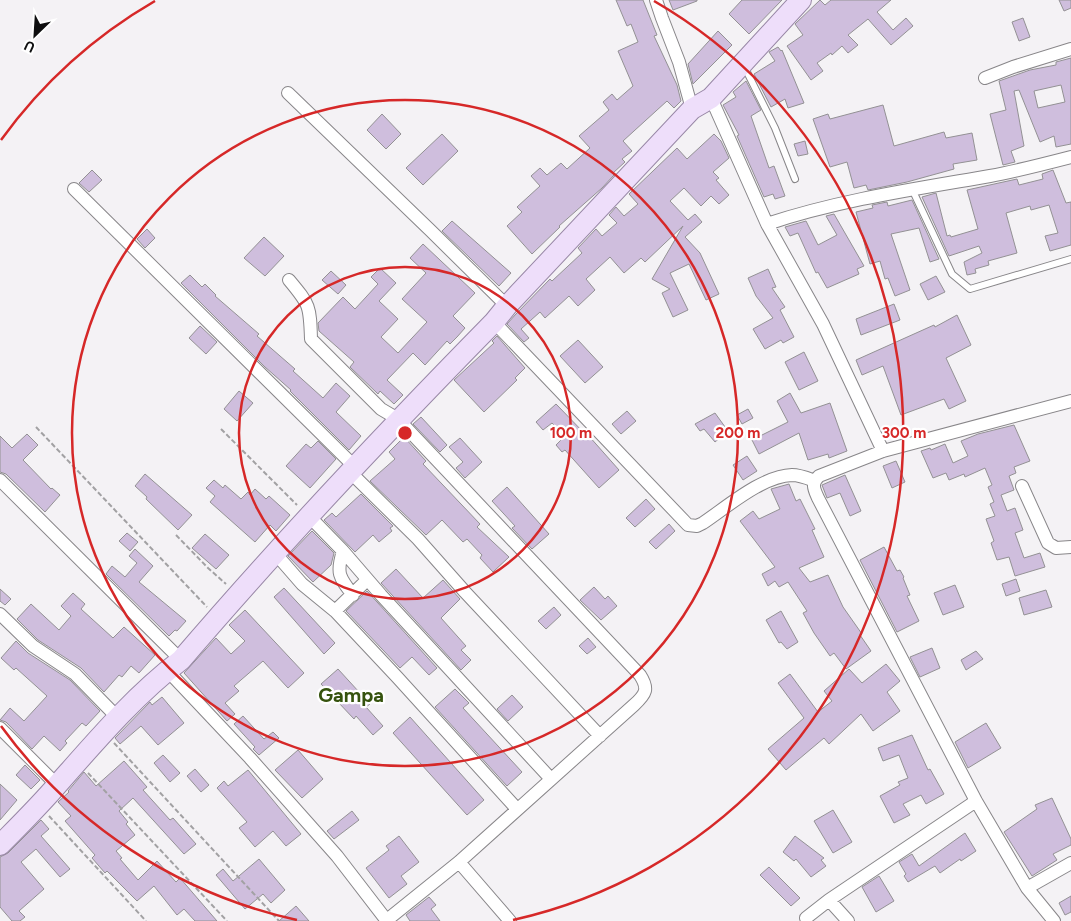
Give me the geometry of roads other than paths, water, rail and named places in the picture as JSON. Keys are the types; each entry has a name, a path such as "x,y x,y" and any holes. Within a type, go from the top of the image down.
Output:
{"main road":[{"path":"0,845 39,806 104,732 174,665 308,515 398,419 494,322 506,306 692,109 711,98 801,0"}],"street":[{"path":"656,0 679,62 692,109"},
{"path":"985,78 1071,49"},
{"path":"288,93 506,306"},
{"path":"711,98 767,224 822,324 883,451"},
{"path":"767,224 814,209 1070,158"},
{"path":"74,189 351,469 600,736"},
{"path":"0,480 174,665 250,758 337,856 387,921 459,862 642,698 646,690 645,682 633,667 398,419 381,409 311,338 310,308 289,280"},
{"path":"494,322 688,525 697,526 703,523 743,495 771,480 790,475 802,476 815,481"},
{"path":"1054,921 1027,888 976,801 814,488 815,481 819,476 883,451 1071,401"},
{"path":"1022,486 1048,543 1056,548 1071,547"},
{"path":"308,515 550,779"},
{"path":"343,551 339,564 340,578 352,595"},
{"path":"275,553 302,584 335,611 517,809"},
{"path":"335,611 367,580"},
{"path":"0,614 33,646 76,674 118,718"},
{"path":"0,728 57,785"},
{"path":"806,918 829,900 976,801"},
{"path":"459,862 510,921"},
{"path":"1027,888 1071,863"},
{"path":"829,900 848,921"}],"lane":[{"path":"743,63 775,128 795,179"},
{"path":"912,189 952,274 970,289 1071,259"}],"district":[{"name":"Gampa","path":"351,695"}]}
